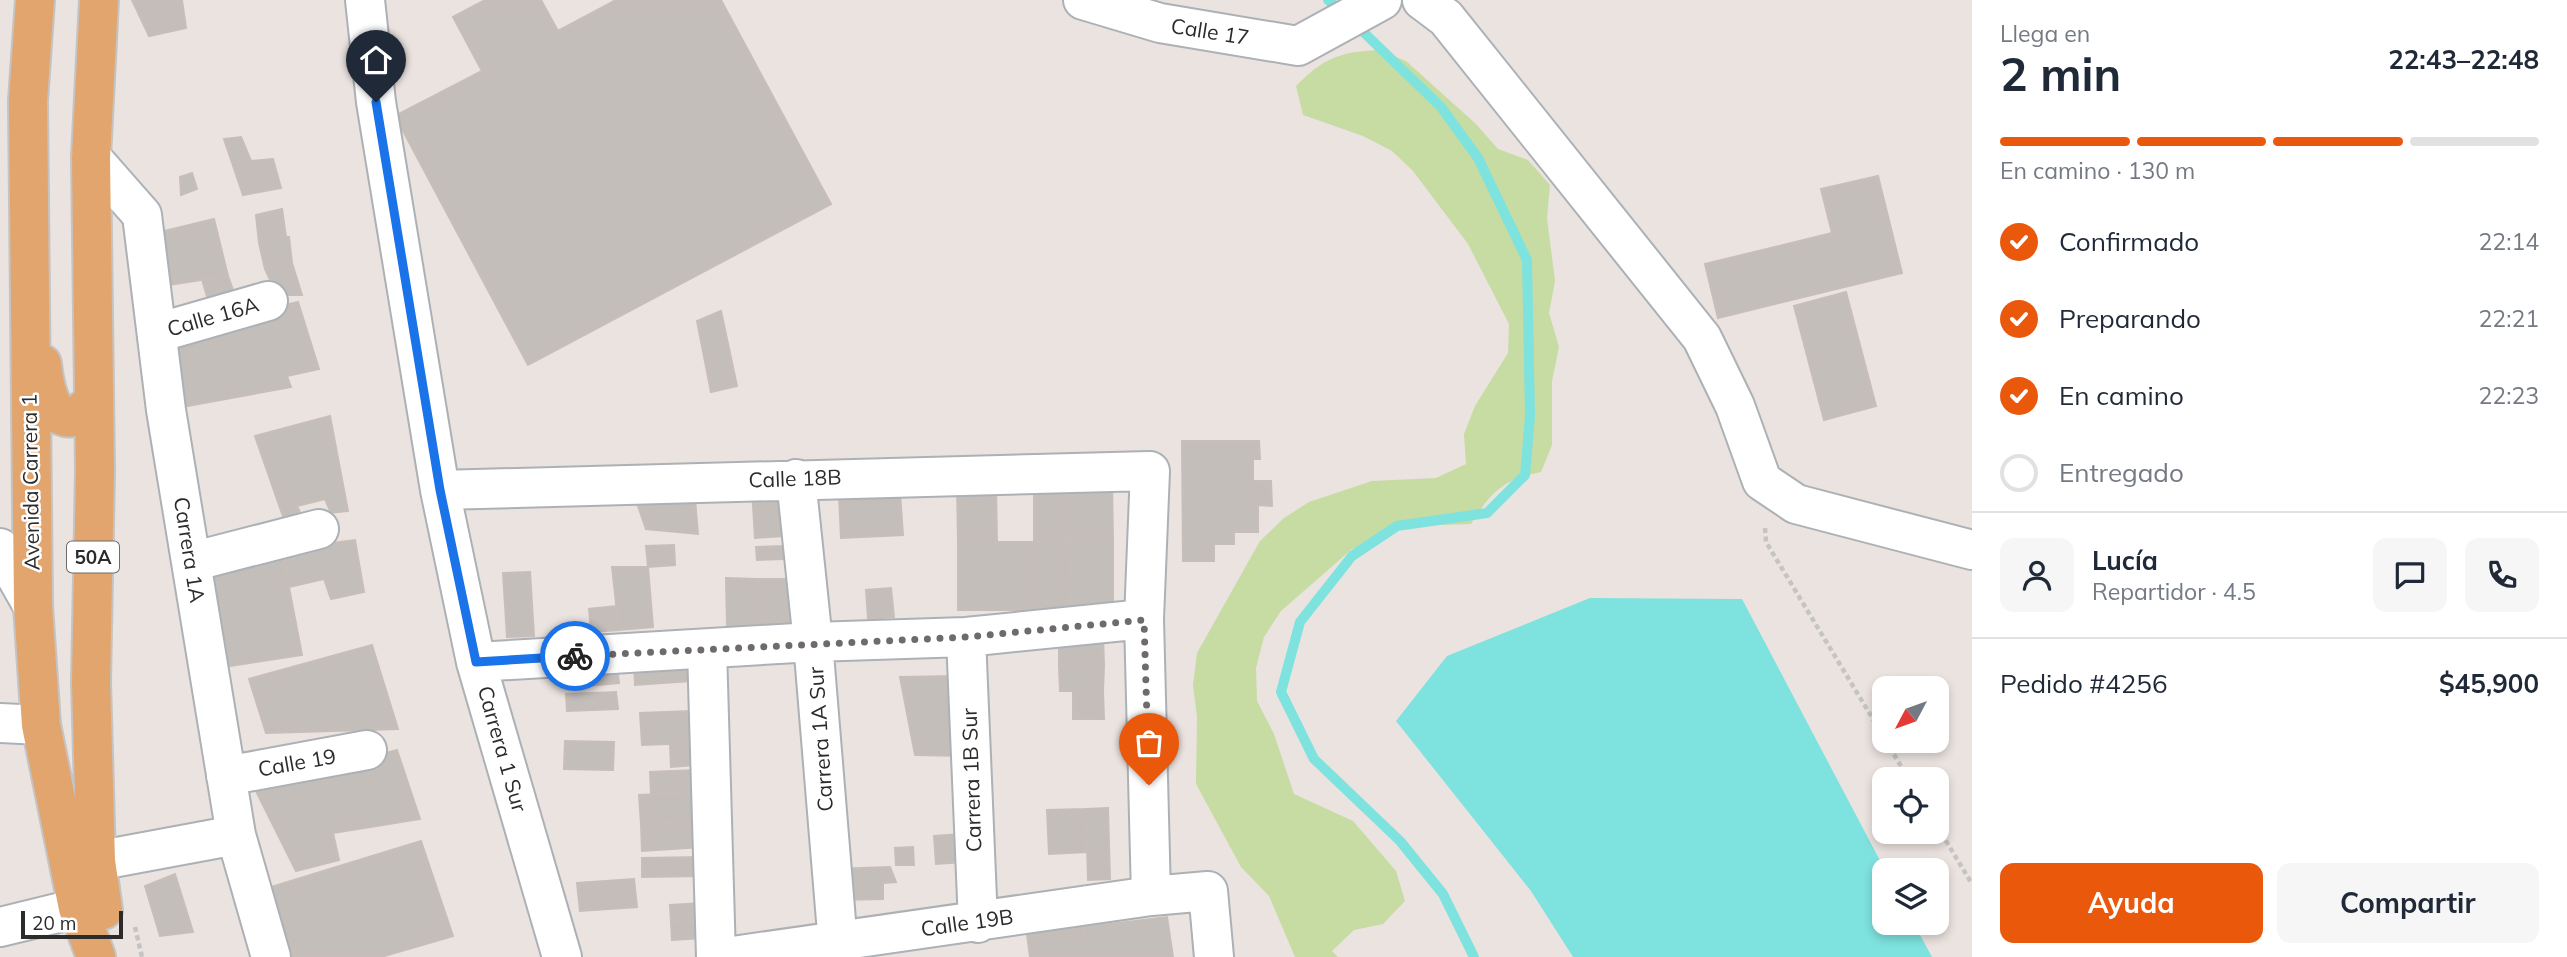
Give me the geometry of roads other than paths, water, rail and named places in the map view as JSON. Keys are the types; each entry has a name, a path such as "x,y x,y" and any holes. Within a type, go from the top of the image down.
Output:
{"main road":[{"name":"Avenida Carrera 1","path":"35,0 28,101 32,272 29,375 33,606 41,725 78,908 96,957"},
{"name":"50A","path":"99,0 91,157 94,399 91,682 96,861 107,957"},
{"path":"0,153 6,149 28,101"},
{"path":"32,272 45,391 54,411 62,416 75,417 84,412 94,399"},
{"path":"33,606 91,682"}],"street":[{"name":"Carrera 1 Sur","path":"365,0 376,102 440,490 476,662 562,957"},
{"name":"Calle 17","path":"1083,0 1160,23 1298,46 1382,0"},
{"path":"1422,0 1446,19 1702,338 1735,407 1762,481 1796,504 1972,550"},
{"name":"Carrera 1A","path":"91,157 142,215 166,410 236,835 271,957"},
{"name":"Calle 16A","path":"157,333 268,301"},
{"name":"Calle 18B","path":"440,490 1150,471 1144,620"},
{"name":"Carrera 1A Sur","path":"796,479 813,642 837,949"},
{"path":"191,562 319,529"},
{"path":"0,548 33,606"},
{"path":"476,662 813,642 966,637 1144,620 1151,896"},
{"name":"Carrera 1B Sur","path":"966,637 978,922"},
{"path":"707,649 716,957"},
{"path":"0,723 41,725"},
{"name":"Calle 19","path":"226,776 367,750"},
{"path":"96,861 236,835"},
{"name":"Calle 19B","path":"726,957 837,949 978,922 1151,896 1208,891 1214,957"},
{"path":"0,927 78,908"}],"water":[{"path":"1590,598 1742,599 1879,858 1872,858 1872,935 1920,935 1932,957 1573,957 1531,891 1396,721 1447,656"}],"waterway":[{"path":"1328,0 1343,13"},
{"path":"1355,24 1441,107 1478,158 1527,260 1530,416 1525,475 1487,513 1397,526 1352,556 1300,622 1281,692 1314,759 1400,841 1443,894 1474,957"}]}
